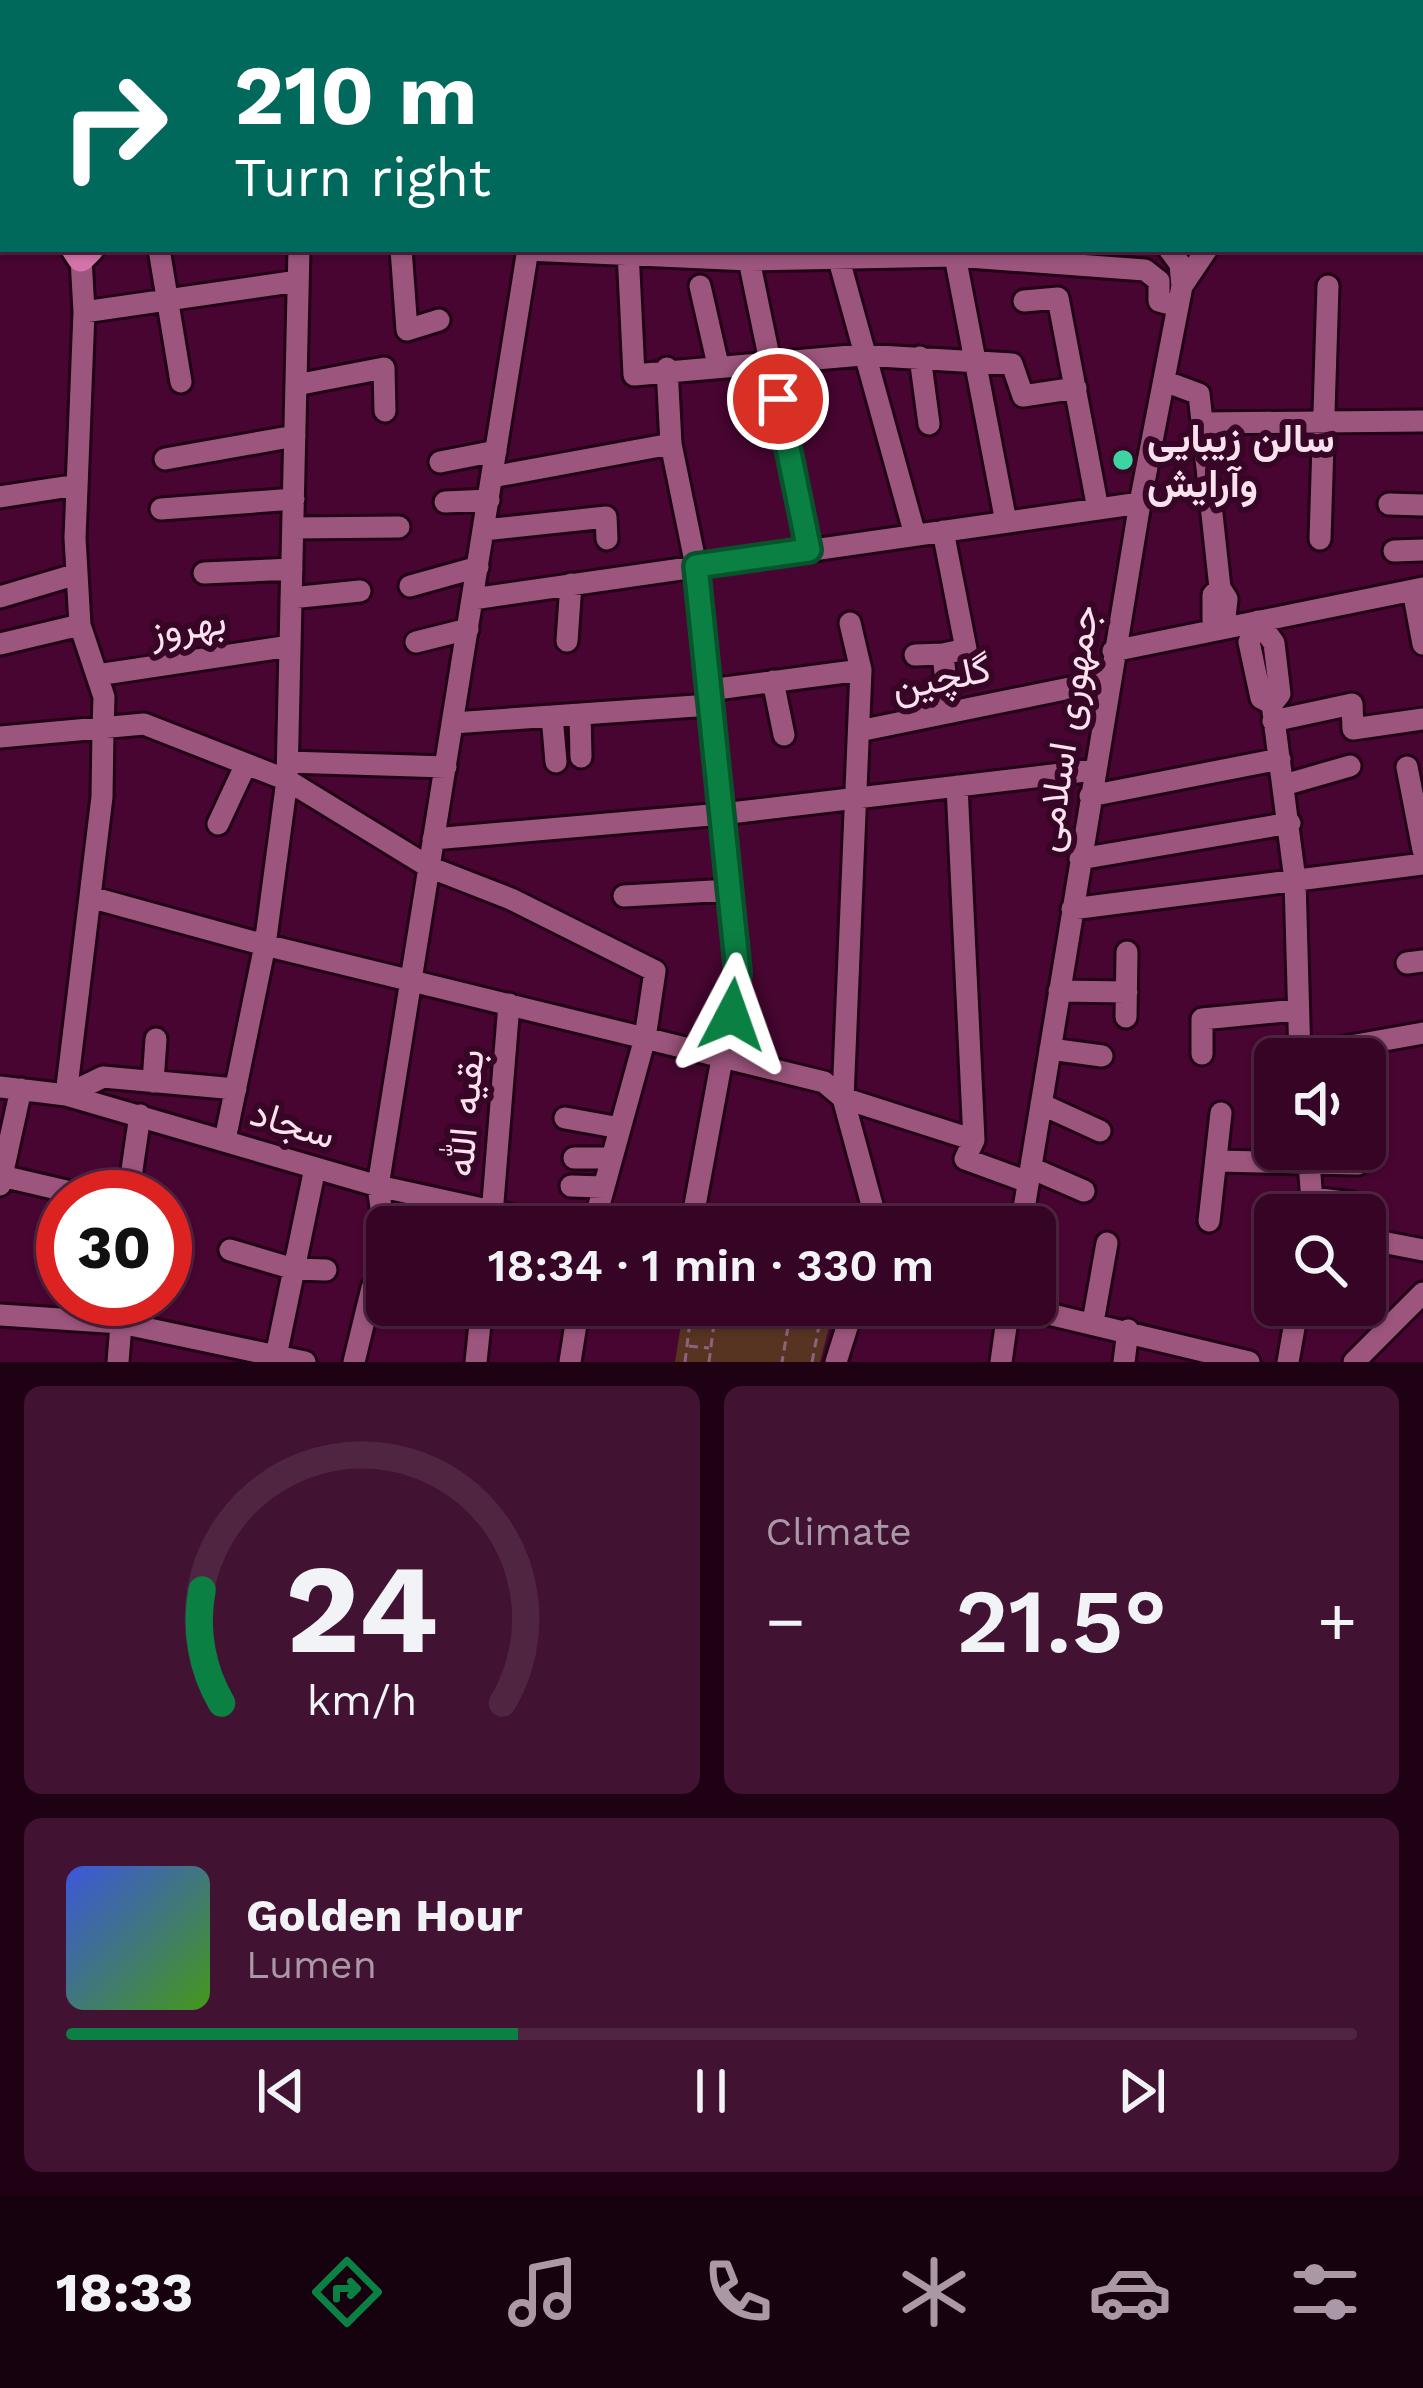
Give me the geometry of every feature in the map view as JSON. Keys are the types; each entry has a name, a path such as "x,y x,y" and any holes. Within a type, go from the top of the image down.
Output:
{"street":[{"path":"65,1095 102,796 104,697 80,625 77,574 82,252"},
{"path":"159,252 181,382"},
{"path":"225,1140 265,945 288,771 299,252"},
{"path":"400,252 407,330 439,320"},
{"path":"381,1206 378,1186 528,252"},
{"path":"628,252 634,375 667,368 862,355 1012,364 1023,396 1076,388"},
{"path":"641,252 749,260 955,256 1145,270 1159,281 1159,301 1180,296 1180,264 1171,252"},
{"name":"جمهوری اسلامی","path":"1025,1206 1108,680 1180,296 1206,252"},
{"path":"955,256 1006,522"},
{"path":"749,260 809,550"},
{"path":"839,260 915,535"},
{"path":"84,312 298,281"},
{"path":"700,286 718,365"},
{"path":"1320,539 1328,286"},
{"path":"1024,301 1058,298 1098,509"},
{"path":"920,357 929,424"},
{"path":"296,385 384,368 385,411"},
{"path":"667,368 671,444 696,566 738,972 726,1058 695,1206"},
{"path":"1164,381 1199,394 1220,588 1227,599 1224,627"},
{"path":"1203,423 1423,421"},
{"path":"165,459 295,436"},
{"path":"445,502 671,444"},
{"path":"440,462 496,451"},
{"path":"0,497 77,485"},
{"path":"161,509 294,500"},
{"path":"473,599 1141,503"},
{"path":"1389,504 1423,505"},
{"path":"484,530 606,518 607,539"},
{"path":"293,528 399,527"},
{"path":"915,655 966,649 944,531"},
{"path":"1394,550 1423,550"},
{"path":"410,586 478,567"},
{"path":"204,573 292,569"},
{"path":"0,597 77,574"},
{"path":"567,641 571,584"},
{"path":"1113,651 1418,589 1423,644"},
{"path":"291,598 360,591"},
{"path":"1258,621 1249,642 1261,698 1272,712 1295,880 1298,1038"},
{"path":"850,622 861,670 844,1098 872,1206"},
{"path":"0,644 80,625"},
{"path":"416,642 468,629"},
{"name":"بهروز","path":"97,675 290,646"},
{"path":"943,654 949,712"},
{"path":"453,723 580,714 861,670"},
{"name":"گلچین","path":"859,731 1108,680"},
{"path":"773,681 784,735"},
{"path":"1272,712 1352,704 1353,729 1423,719"},
{"path":"580,714 580,757"},
{"path":"552,716 556,763"},
{"path":"0,736 144,724 246,764 288,771 446,767"},
{"path":"1090,796 1280,759"},
{"path":"218,824 246,764"},
{"path":"1284,785 1350,766"},
{"path":"1407,767 1423,850"},
{"path":"433,839 722,814 1094,770"},
{"path":"288,771 429,867 511,899 656,971 645,1038 599,1206"},
{"path":"957,786 974,1140 965,1159 1084,1191"},
{"path":"1080,859 1289,823"},
{"path":"1072,909 1423,864"},
{"path":"624,896 730,890"},
{"path":"90,897 265,945 824,1082 844,1098 974,1140"},
{"path":"1126,1017 1127,952"},
{"path":"1059,991 1126,992"},
{"name":"بقیه الله","path":"493,1206 509,1004"},
{"path":"1202,1054 1202,1019 1296,1010"},
{"path":"1386,1040 1423,1033"},
{"path":"153,1082 156,1039"},
{"path":"1050,1049 1102,1056"},
{"path":"65,1095 103,1077 236,1089"},
{"path":"11,1088 3,1181 36,1187"},
{"name":"سجاد","path":"11,1088 65,1095 140,1115 449,1206"},
{"path":"1041,1104 1100,1132"},
{"path":"1209,1221 1221,1113"},
{"path":"132,1170 140,1115"},
{"path":"565,1118 620,1128"},
{"path":"574,1158 612,1158"},
{"path":"1217,1161 1254,1160"},
{"path":"276,1356 315,1168"},
{"path":"572,1186 604,1187"},
{"path":"1093,1322 1106,1243"},
{"path":"1387,1243 1423,1250"},
{"path":"230,1250 294,1269 326,1270"},
{"path":"1354,1362 1423,1293"},
{"path":"354,1362 366,1313"},
{"path":"1056,1314 1249,1362"},
{"path":"0,1315 36,1317"},
{"path":"118,1362 122,1326"},
{"path":"133,1326 238,1355 305,1362"},
{"path":"476,1362 480,1326"},
{"path":"570,1362 576,1326"},
{"path":"836,1362 847,1326"},
{"path":"1001,1362 1007,1326"},
{"path":"1288,1362 1294,1326"},
{"path":"1124,1362 1128,1330"}],"path":[{"path":"685,1362 689,1326"},
{"path":"709,1362 714,1326"},
{"path":"782,1326 788,1327 782,1362"},
{"path":"812,1362 819,1326"},
{"path":"687,1346 711,1348"}],"shaded area":[{"path":"681,1326 829,1326 820,1362 675,1362"}],"place":[{"name":"سالن زیبایی وآرایش","path":"1123,460"}],"route":[{"path":"732,1015 738,972 696,566 809,550 778,399"}]}
